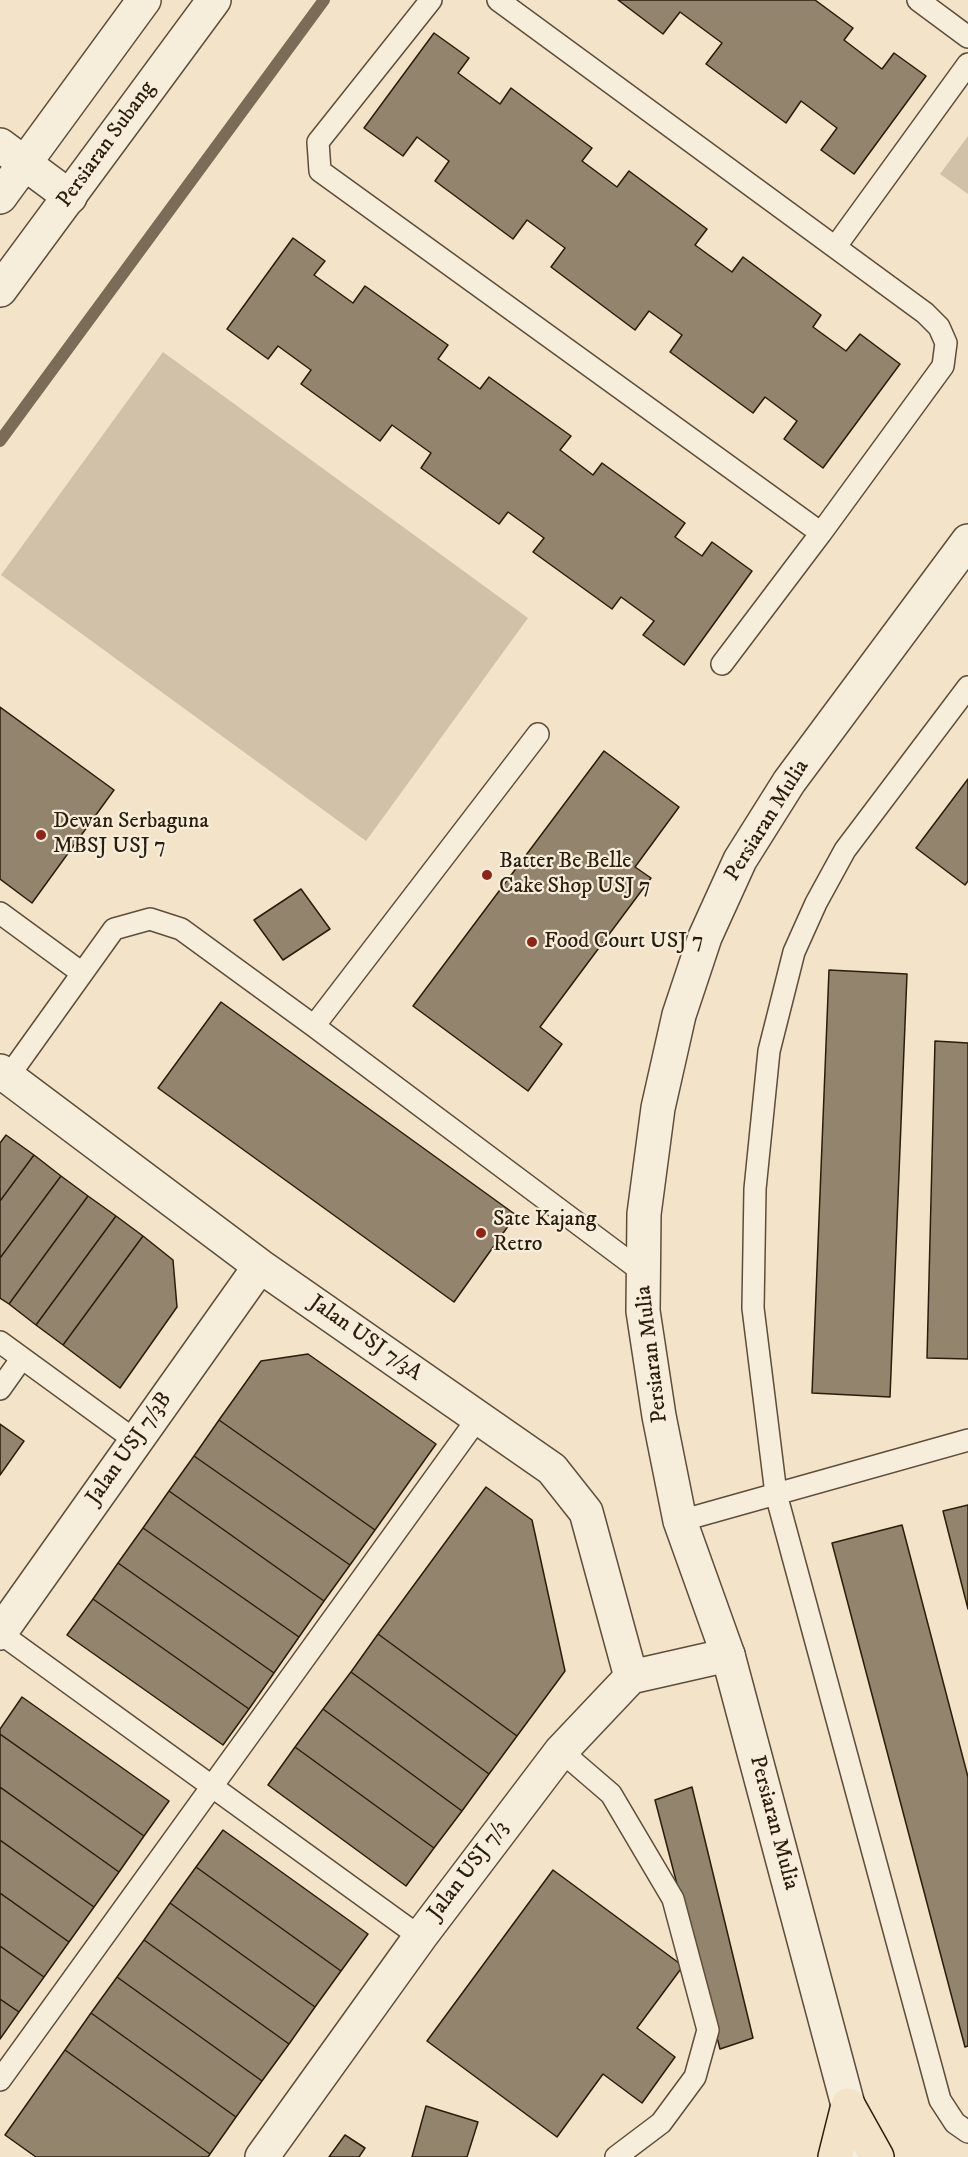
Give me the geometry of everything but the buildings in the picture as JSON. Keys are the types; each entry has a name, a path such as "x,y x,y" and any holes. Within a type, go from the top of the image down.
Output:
{"main road":[{"path":"835,2157 848,2105"},
{"path":"848,2105 877,2157"}],"street":[{"path":"0,197 12,154 144,0"},
{"name":"Persiaran Subang","path":"0,290 214,0"},
{"path":"12,154 69,197"},
{"name":"Persiaran Mulia","path":"856,2157 848,2105 729,1655 680,1521 659,1416 645,1323 644,1214 658,1108 679,1015 705,937 740,860 789,782 968,541"},
{"name":"Jalan USJ 7/3A","path":"4,1074 260,1266 552,1469 586,1512 631,1677"},
{"name":"Jalan USJ 7/3B","path":"0,1633 260,1266"},
{"path":"631,1677 729,1655"},
{"name":"Jalan USJ 7/3","path":"262,2157 420,1937 561,1751 631,1677"}],"lane":[{"path":"431,0 318,142 320,171 821,533"},
{"path":"498,0 925,313 939,327 946,343 943,366 722,664"},
{"path":"918,0 968,37"},
{"path":"836,246 968,64"},
{"path":"968,687 877,805 840,859 816,903 794,952 770,1051 754,1189 753,1308 776,1494 940,2100 955,2123 968,2132"},
{"path":"314,1026 538,734"},
{"path":"0,913 82,973"},
{"path":"4,1074 114,929 150,919 181,929 644,1273"},
{"path":"0,1342 136,1442"},
{"path":"0,1389 22,1358"},
{"path":"0,2080 478,1418"},
{"path":"680,1521 968,1440"},
{"path":"0,1633 420,1937"},
{"path":"561,1751 611,1794 673,1899 708,2030 695,2077 661,2123 616,2157"}],"shaded area":[{"path":"968,136 968,194 940,174"},
{"path":"163,352 528,618 366,841 1,575"}],"waterway":[{"path":"0,441 324,0"}],"place":[{"name":"Dewan Serbaguna MBSJ USJ 7","path":"41,835"},
{"name":"Batter Be Belle Cake Shop USJ 7","path":"487,875"},
{"name":"Food Court USJ 7","path":"532,942"},
{"name":"Sate Kajang Retro","path":"481,1233"}]}
